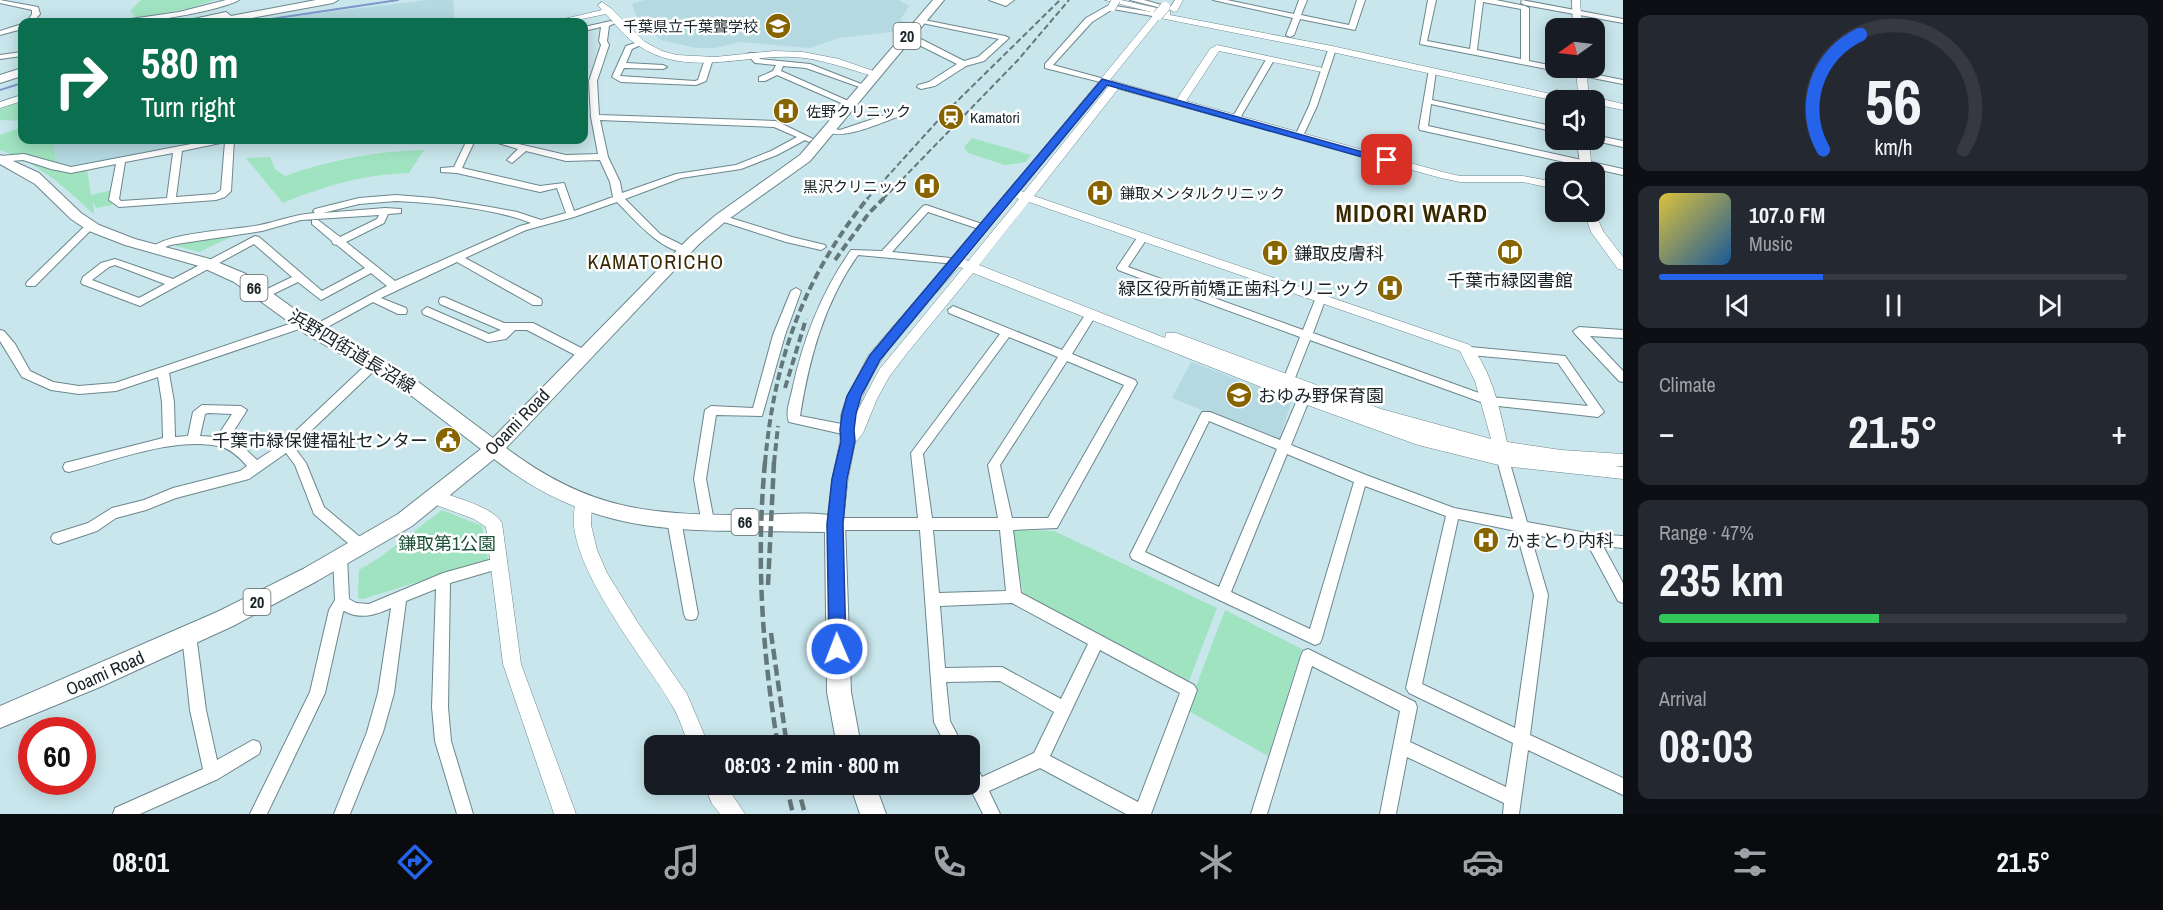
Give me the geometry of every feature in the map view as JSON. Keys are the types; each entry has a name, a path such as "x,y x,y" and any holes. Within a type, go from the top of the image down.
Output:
{"main road":[{"path":"213,18 309,0"},
{"path":"236,18 333,0"},
{"name":"Ooami Road","path":"0,717 92,680 225,619 405,520 494,449 684,250 721,218 805,158 939,0"},
{"path":"0,73 18,67"},
{"path":"0,79 18,73"},
{"name":"浜野四街道長沼線","path":"0,159 34,176 76,216 90,226 117,238 209,262 242,279 307,328 410,384 494,449 555,489 584,503 627,515 674,520"},
{"name":"66","path":"674,520 835,524"},
{"path":"835,524 839,692 847,735"},
{"path":"866,795 873,814"}],"street":[{"path":"152,18 179,14 235,0"},
{"path":"993,0 1006,4 1010,0"},
{"path":"1134,0 1545,95"},
{"path":"1218,0 1246,3 1352,27 1361,0"},
{"path":"1290,35 1303,0"},
{"path":"1432,0 1423,42 1545,65"},
{"path":"1473,52 1479,0"},
{"path":"1485,0 1525,8 1525,62"},
{"path":"1526,0 1525,3 1623,21"},
{"path":"1576,0 1577,18"},
{"path":"0,1 35,9 36,14 33,18"},
{"path":"1112,2 1545,91"},
{"path":"1308,45 1169,8 1112,2 1089,20 1048,66 1450,178 1523,179 1545,184"},
{"path":"568,18 603,6 641,43 670,56 709,59 782,53 817,57 878,74"},
{"path":"1169,8 1019,195 967,264 884,374 855,433 847,435 793,419 796,399 813,338 840,274 855,252 885,254 967,264 991,266 1289,380 1502,454 1623,460"},
{"path":"588,28 618,21"},
{"path":"921,87 932,84 963,64 981,59 1005,38 922,21"},
{"path":"605,24 603,40 605,45 588,82 603,157 615,182 618,197 656,236 684,250"},
{"path":"0,33 18,28"},
{"path":"1243,29 1308,45 1337,48"},
{"path":"908,36 963,64"},
{"path":"641,43 629,48 616,77 621,80 696,83 702,81 709,59"},
{"path":"1299,136 1313,106 1323,71 1337,48"},
{"path":"1180,102 1214,49 1323,71"},
{"path":"0,57 18,55"},
{"path":"752,55 758,61 807,66 865,87"},
{"path":"807,66 817,57"},
{"path":"1236,118 1270,60"},
{"path":"762,79 777,72 780,62"},
{"path":"621,65 663,67"},
{"path":"1432,71 1423,128 1562,162"},
{"path":"777,72 851,104"},
{"path":"1605,77 1623,82"},
{"path":"0,105 18,99"},
{"path":"1427,101 1545,127"},
{"path":"1605,103 1623,107"},
{"path":"1605,108 1623,112"},
{"path":"595,117 776,124 804,137 825,137 900,114"},
{"path":"0,334 11,346 26,374 51,386 79,390 116,387 307,328 537,222 571,215 680,177 738,167 774,153 804,137"},
{"path":"1605,140 1623,144"},
{"path":"0,159 24,157 71,170 200,144"},
{"path":"121,160 114,200 116,202 216,197 224,193 230,144"},
{"path":"457,170 469,144"},
{"path":"506,144 572,158 603,157"},
{"path":"171,200 178,148"},
{"path":"512,160 524,149"},
{"path":"444,170 457,170 540,189 561,185 571,215"},
{"path":"1605,170 1623,172"},
{"path":"967,264 985,228 1019,195"},
{"path":"1019,195 1143,237 1321,298 1461,345 1470,351 1561,359 1598,412 1489,401 1122,268 1143,237"},
{"path":"156,248 168,242 262,228 335,205 405,197 508,212 537,222"},
{"path":"885,254 926,208 985,228"},
{"path":"337,242 381,221 385,211"},
{"path":"300,217 398,211"},
{"path":"721,218 790,240 821,247"},
{"path":"315,222 394,286"},
{"path":"1594,222 1597,232 1617,252 1623,266"},
{"path":"31,284 90,226"},
{"path":"174,283 115,262 105,265 86,282 140,302 174,283 209,262 255,239 321,296 371,269"},
{"path":"458,258 537,302"},
{"path":"967,264 1304,398 1423,441 1623,473"},
{"path":"263,295 300,277"},
{"path":"706,521 700,480 711,410 758,413 776,344 796,291"},
{"path":"373,298 402,311"},
{"path":"1289,380 1321,298"},
{"path":"444,301 502,327 529,326 583,354"},
{"path":"847,435 835,524 926,526 1052,524 1131,383 953,310"},
{"path":"427,311 488,338 502,336 512,327"},
{"path":"1014,597 1006,524 994,465 1091,315"},
{"path":"1623,333 1579,331 1623,378"},
{"path":"949,735 942,722 926,526 917,453 1007,332"},
{"path":"1402,746 1511,806 1523,739 1541,595 1489,401 1470,351"},
{"path":"58,538 92,527 112,513 146,505 173,493 244,475 287,446 374,364"},
{"path":"69,467 170,441 168,402 163,371"},
{"path":"1223,596 1304,398"},
{"path":"193,441 199,412 206,408 241,410 222,441"},
{"path":"1361,479 1315,638 1137,555 1206,415 1361,479 1453,513 1592,540 1623,542"},
{"path":"178,441 222,441 245,454 255,466"},
{"path":"287,446 300,463 319,510 361,546"},
{"path":"434,497 480,514 494,523 512,664 565,814"},
{"path":"584,503 581,517 582,530 597,568 624,621 677,695 694,735"},
{"path":"1453,513 1413,688 1623,787"},
{"path":"674,520 691,614"},
{"path":"1592,540 1623,597"},
{"path":"258,814 317,693 336,610 342,602 340,557"},
{"path":"342,602 361,611 370,610 443,579 500,563"},
{"path":"443,579 440,707 443,741 465,814"},
{"path":"342,814 375,732 386,693 400,596"},
{"path":"932,600 1014,597 1189,690 1143,813 1040,759"},
{"path":"189,635 198,710 212,773"},
{"path":"980,786 1040,759 1097,642"},
{"path":"1259,814 1308,656 1409,707 1388,814"},
{"path":"938,675 1002,674 1063,709"},
{"path":"121,814 143,809 212,773 253,748"},
{"path":"980,791 992,814"},
{"path":"718,795 734,814"}],"shaded area":[{"path":"427,0 453,0 455,18 289,18"},
{"name":"千葉県立千葉聾学校","path":"646,0 899,0 909,6 900,20 912,23 908,30 839,38 810,48 739,42 715,48 696,48 661,40 638,19 632,4"},
{"path":"19,144 193,144 76,169 24,152 5,153"},
{"path":"1191,362 1292,400 1279,441 1172,398"}],"green space":[{"path":"141,0 215,0 191,8 137,18 130,11"},
{"path":"18,102 18,121 0,120 0,109"},
{"path":"18,128 18,144 54,144 56,164 71,172 87,170 91,195 116,189 112,205 96,208 93,202 94,214 62,185 39,169 27,161 0,150 0,135"},
{"path":"972,138 1031,155 1026,162 1005,165 968,153 964,147"},
{"path":"424,150 409,173 345,182 283,203 246,158 270,157 275,169 285,176 353,157"},
{"path":"231,235 199,252 176,246 176,243"},
{"name":"鎌取第1公園","path":"442,510 482,526 488,560 363,599 358,598 359,570 379,558"},
{"path":"1016,530 1054,531 1217,608 1189,681 1024,596 1011,533"},
{"path":"1225,610 1302,649 1268,756 1187,710"}],"waterway":[{"path":"278,18 398,0"},
{"path":"0,90 18,84"}],"railway":[{"path":"867,199 943,115 1060,0"},
{"path":"883,199 1018,60 1069,0"},
{"path":"765,463 776,390 784,355 796,322 809,290 826,259 845,228 868,198"},
{"path":"835,260 869,213 883,199"},
{"path":"785,388 806,319"},
{"path":"774,463 778,426"},
{"path":"765,462 761,534 762,604 764,640 776,735"},
{"path":"768,585 774,462"},
{"path":"771,633 785,735"},
{"path":"789,795 793,814"},
{"path":"800,795 805,814"}],"place":[{"name":"千葉県立千葉聾学校","path":"778,26"},
{"name":"佐野クリニック","path":"786,111"},
{"name":"Kamatori","path":"951,117"},
{"name":"黒沢クリニック","path":"927,186"},
{"name":"鎌取メンタルクリニック","path":"1100,193"},
{"name":"千葉市緑図書館","path":"1510,252"},
{"name":"鎌取皮膚科","path":"1275,253"},
{"name":"緑区役所前矯正歯科クリニック","path":"1390,288"},
{"name":"おゆみ野保育園","path":"1239,395"},
{"name":"千葉市緑保健福祉センター","path":"448,440"},
{"name":"かまとり内科","path":"1486,540"}],"district":[{"name":"MIDORI WARD","path":"1412,213"},
{"name":"KAMATORICHO","path":"656,261"}],"route":[{"path":"837,649 835,524 840,479 848,441 849,414 854,396 874,358 985,228 1105,81 1387,160"}]}
